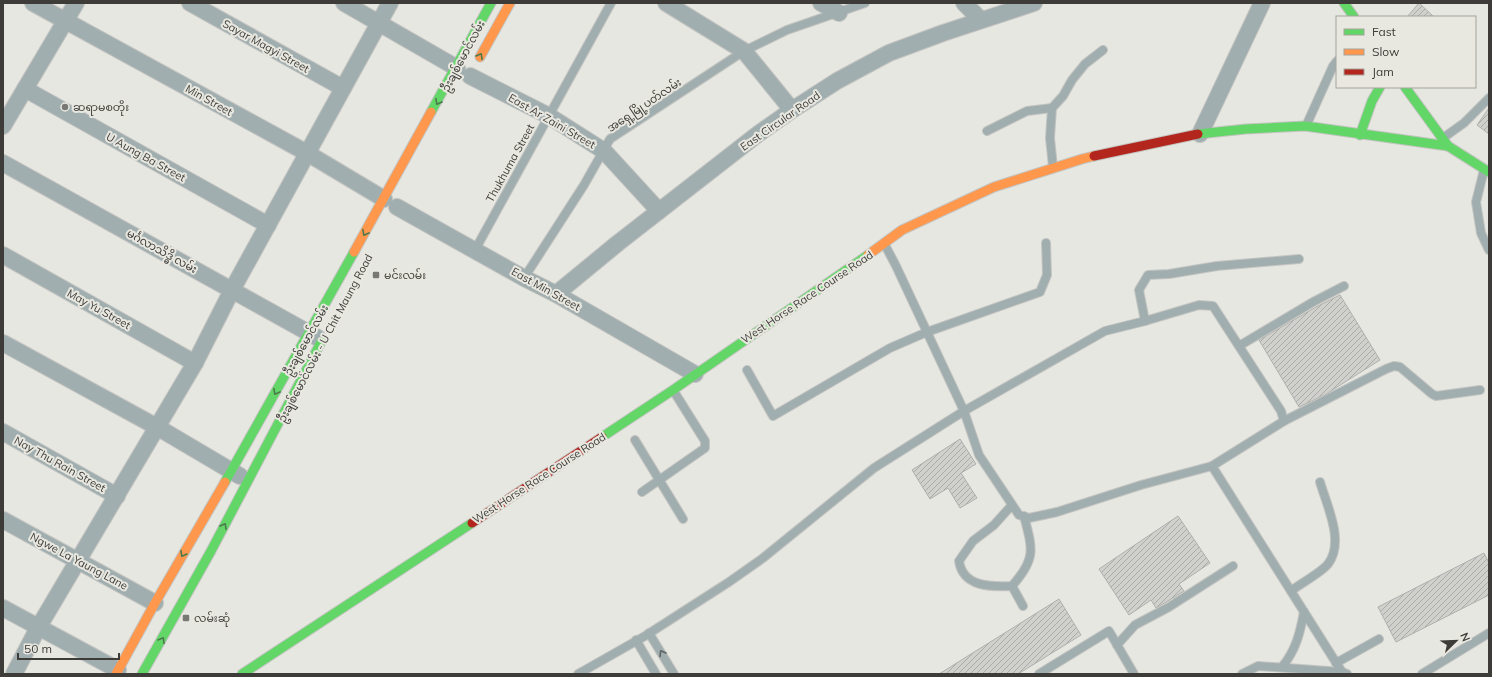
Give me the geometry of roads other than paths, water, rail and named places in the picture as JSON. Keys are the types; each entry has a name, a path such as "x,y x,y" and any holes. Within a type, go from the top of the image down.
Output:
{"main road":[{"name":"ဦးချစ်မောင်လမ်း","path":"117,672 231,472 319,336 394,205 468,72 491,3"},
{"path":"468,72 510,3"},
{"path":"1344,3 1353,16"},
{"path":"1360,135 1372,101 1379,88"},
{"path":"1406,88 1445,142 1487,171"},
{"name":"West Horse Race Course Road","path":"242,674 673,390 902,230 994,187 1082,159 1200,134 1246,129 1305,126 1360,135 1445,142"},
{"name":"ဦးချစ်မောင်လမ်း - U Chit Maung Road","path":"142,674 176,616 249,480 319,336"}],"street":[{"name":"Min Street","path":"33,3 307,153 394,205"},
{"path":"3,126 76,3"},
{"name":"Sayar Magyi Street","path":"190,3 343,88"},
{"name":"East Ar Zaini Street","path":"344,3 379,24 549,116 604,151 659,211"},
{"path":"14,674 38,628 194,363 232,290 390,3"},
{"path":"666,3 744,51 792,110"},
{"path":"821,3 838,13"},
{"path":"964,3 981,20"},
{"name":"East Circular Road","path":"556,294 659,211 792,110 837,81 889,53 981,20 1034,3"},
{"path":"1200,134 1262,3"},
{"name":"U Aung Ba Street","path":"25,89 268,225"},
{"name":"မင်္ဂလာသိဒ္ဓိ လမ်း","path":"3,163 232,290 319,336"},
{"name":"East Min Street","path":"394,205 524,278 556,294 695,374"},
{"name":"May Yu Street","path":"3,255 194,363"},
{"path":"3,343 157,427 231,472 249,480"},
{"name":"Nay Thu Rain Street","path":"3,432 117,496"},
{"name":"Ngwe La Yaung Lane","path":"3,520 155,603"},
{"path":"3,608 117,672"}],"lane":[{"name":"Thukhuma Street","path":"475,250 611,3"},
{"name":"အရှေ့မြို့ပတ်လမ်း","path":"524,278 584,185 610,139 744,51 787,30 865,3"},
{"path":"1053,168 1050,138 1052,108 1063,96 1072,80 1085,64 1103,50"},
{"path":"1305,126 1336,62"},
{"path":"1445,142 1489,98"},
{"path":"987,131 1027,111 1052,108"},
{"path":"1487,171 1476,202 1481,233 1489,250"},
{"path":"884,244 964,411 979,455 1018,515 1029,518 1057,512 1141,485 1212,466 1284,421 1394,366 1400,367 1436,396 1480,390"},
{"path":"747,370 773,416 890,348 927,332 1040,292 1047,276 1046,244"},
{"path":"1145,321 1139,290 1148,275 1168,274 1217,266 1299,259"},
{"path":"1239,346 1313,302 1344,286"},
{"path":"578,674 649,633 764,558 874,468 964,411 1105,331 1199,305 1213,306 1281,411 1284,421"},
{"path":"642,492 705,448 705,440 673,390"},
{"path":"636,440 683,519"},
{"path":"1212,466 1336,663 1344,673"},
{"path":"1291,591 1328,565 1335,551 1336,537 1320,482"},
{"path":"1012,505 994,525 973,542 959,560 961,569 966,577 982,586 1012,586 1024,572 1031,556 1030,538 1024,516"},
{"path":"1117,644 1135,625 1169,607 1233,566"},
{"path":"1012,586 1023,606"},
{"path":"1282,667 1289,658 1300,634 1304,612"},
{"path":"1039,674 1109,631 1134,674"},
{"path":"649,633 674,674"},
{"path":"1422,674 1489,633"},
{"path":"1336,663 1379,639"},
{"path":"636,640 656,674"},
{"path":"1242,674 1258,666 1344,673"}],"place":[{"name":"ဆရာမစတိုး","path":"65,107"},
{"name":"မင်းလမ်း","path":"376,275"},
{"name":"လမ်းဆုံ","path":"186,618"}]}
